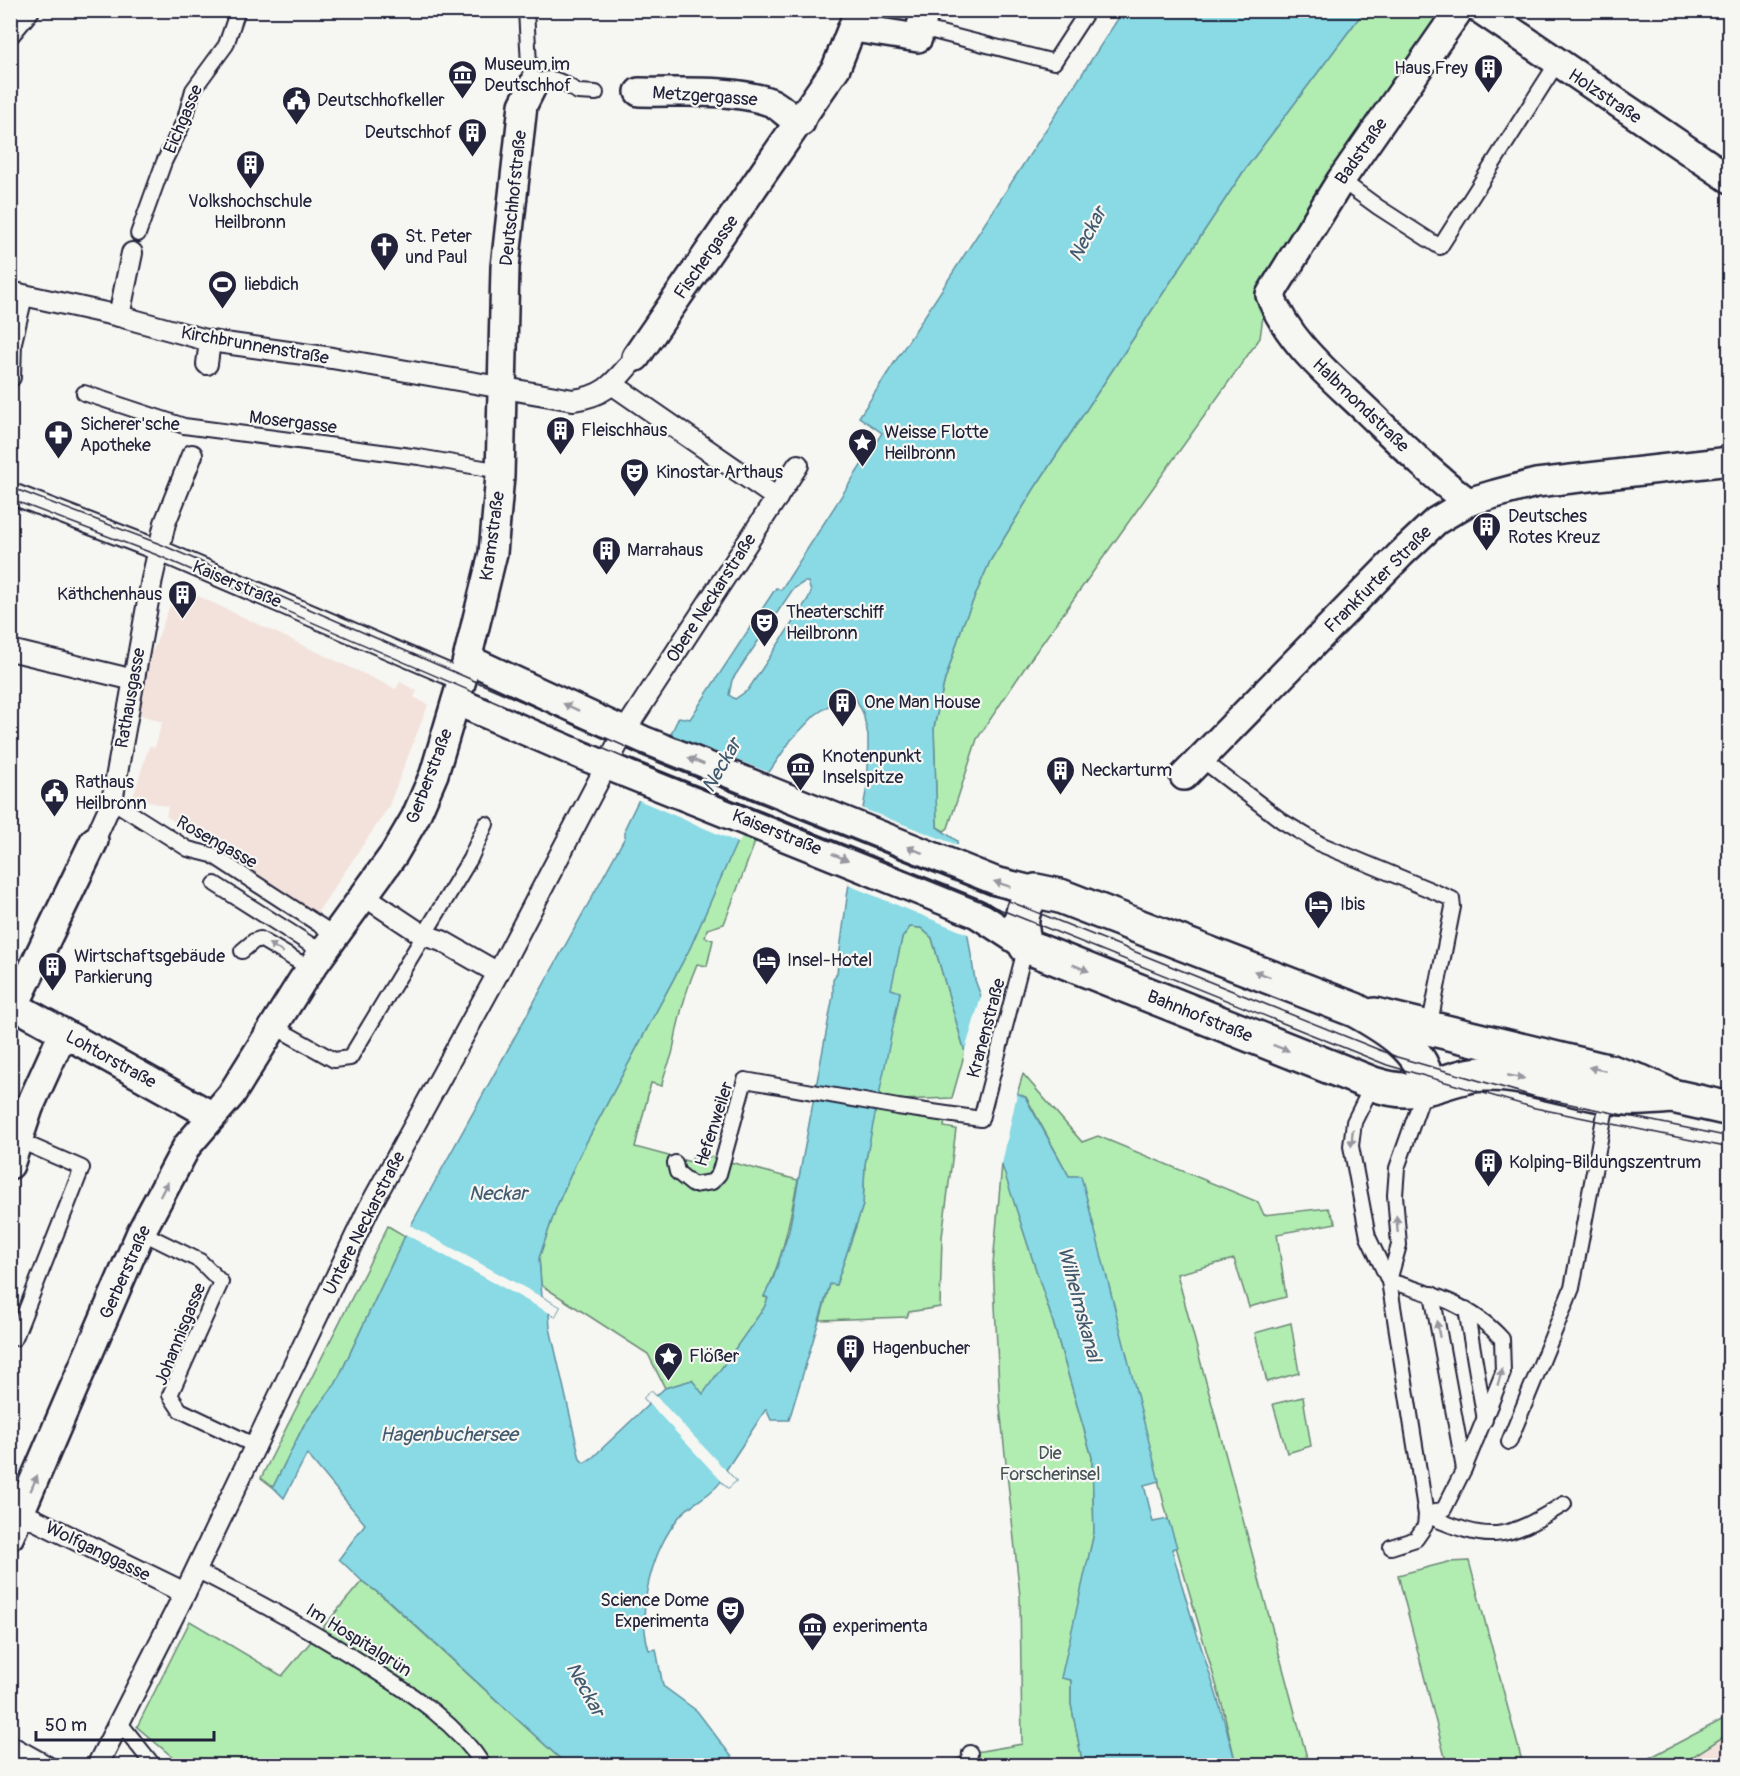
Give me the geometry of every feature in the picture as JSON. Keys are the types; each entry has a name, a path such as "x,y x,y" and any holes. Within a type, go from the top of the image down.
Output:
{"street":[{"path":"10,33 29,10"},
{"name":"Badstraße","path":"1270,295 1341,180 1459,10"},
{"name":"Holzstraße","path":"1481,10 1730,179"},
{"name":"Fischergasse","path":"502,389 573,400 594,398 612,384 636,357 801,122 836,68 856,19 918,38 923,19"},
{"name":"Deutschhofstraße","path":"502,389 505,267 523,105 533,85"},
{"name":"Metzgergasse","path":"639,92 747,96 773,103 789,118 801,122"},
{"path":"119,316 132,253"},
{"path":"10,377 16,294"},
{"name":"Kirchbrunnenstraße","path":"16,294 119,316 210,341 332,358 502,389"},
{"name":"Halbmondstraße","path":"1270,295 1278,316 1306,353 1439,480 1468,502"},
{"path":"207,364 210,341"},
{"path":"612,384 777,498"},
{"name":"Kramstraße","path":"462,680 493,553 501,471 502,389"},
{"name":"Rathausgasse","path":"13,1004 112,801 158,550 168,515 192,456"},
{"name":"Frankfurter Straße","path":"1193,768 1401,554 1436,521 1468,502 1536,483 1730,461"},
{"name":"Obere Neckarstraße","path":"634,736 798,465"},
{"name":"Kaiserstraße","path":"10,493 158,550 462,680 634,736 970,872 1011,886 1048,893"},
{"path":"135,554 143,560 158,550 142,531"},
{"path":"10,650 134,680"},
{"name":"Kaiserstraße","path":"462,680 618,769 977,914 1026,946"},
{"name":"Gerberstraße","path":"14,1520 141,1232 187,1146 211,1115 231,1095 323,952 394,854 415,818 434,774 462,680"},
{"name":"Untere Neckarstraße","path":"97,1766 185,1593 369,1208 498,973 618,769 634,736"},
{"path":"1026,946 1021,932 1021,919 1029,898 1048,893 1355,1010 1395,1035 1421,1040 1426,1087"},
{"path":"363,896 423,935 442,941 498,973"},
{"name":"Bahnhofstraße","path":"1026,946 1373,1084 1406,1090 1426,1087 1458,1076 1485,1074 1509,1076 1608,1096 1639,1099 1672,1096"},
{"name":"Lohtorstraße","path":"13,1004 211,1115"},
{"path":"14,1152 29,1108 63,1033"},
{"name":"Bahnhofstraße","path":"1373,1084 1392,1061 1421,1040 1507,1049 1611,1072 1672,1096 1730,1109"},
{"name":"Wolfganggasse","path":"14,1520 185,1593"},
{"path":"10,1746 46,1766"}],"lane":[{"name":"Eichgasse","path":"138,234 159,176 185,119 193,90 226,45 238,10"},
{"path":"526,10 529,65 533,85 549,78 570,84 578,92 595,89"},
{"name":"Fischergasse","path":"923,19 1054,62 1088,10"},
{"path":"1341,180 1440,247 1557,63"},
{"name":"Mosergasse","path":"84,393 184,426 419,457 501,471"},
{"path":"1193,768 1320,844 1452,899 1453,906 1421,1040"},
{"name":"Rosengasse","path":"112,801 188,849 212,855 323,952"},
{"path":"275,1027 334,1060 350,1058 470,859 486,824"},
{"path":"215,884 323,952"},
{"path":"242,951 260,939 323,952"},
{"name":"Kranenstraße","path":"898,1107 981,1119 1026,946"},
{"name":"Hefenweiler","path":"675,1163 677,1172 693,1185 712,1182 719,1174 745,1080 898,1107"},
{"path":"1373,1084 1354,1122 1351,1146 1368,1238 1389,1281 1426,1515 1425,1526 1416,1539 1391,1547"},
{"path":"1389,1281 1399,1245 1395,1195 1397,1168 1426,1087"},
{"path":"1509,1442 1572,1288 1608,1096"},
{"path":"14,1152 82,1168 15,1338"},
{"name":"Johannisgasse","path":"141,1232 200,1261 221,1282 171,1395 180,1410 256,1446"},
{"path":"1389,1281 1432,1294 1466,1309 1490,1325 1502,1338 1503,1373 1464,1469 1444,1509 1426,1515"},
{"path":"1432,1294 1464,1469"},
{"path":"1466,1309 1485,1420"},
{"path":"1426,1515 1464,1531 1484,1535 1529,1526 1564,1504"},
{"name":"Im Hospitalgrün","path":"196,1570 317,1633 428,1705 476,1753 484,1766"},
{"path":"120,1723 154,1766"}],"shaded area":[{"path":"177,586 396,689 400,682 417,691 414,697 428,705 388,808 317,913 166,816 168,807 133,797 149,746 155,747 162,722 135,713 141,682 144,682 148,671 143,670 148,650 153,651"},
{"path":"1729,1733 1729,1765 1680,1766 1704,1749"}],"green space":[{"path":"1364,11 1452,11 1267,286 1260,338 1030,660 977,739 948,828 944,831 937,827 934,727 944,683 963,624 990,561 1034,489 1243,172"},
{"path":"748,815 763,821 724,924 707,929 705,937 713,940 707,966 697,964 682,1006 672,1054 662,1086 651,1083 635,1147 691,1162 694,1154 703,1155 798,1180 789,1225 781,1254 764,1297 768,1298 764,1308 703,1395 692,1380 665,1388 648,1354 541,1285 539,1258 556,1208 578,1158 690,948"},
{"path":"910,927 921,928 932,938 965,1052 952,1098 899,1100 877,1096 900,993 890,990 902,938"},
{"path":"1023,1074 1082,1142 1098,1136 1258,1202 1264,1215 1328,1208 1336,1223 1277,1234 1286,1297 1249,1307 1234,1259 1177,1274 1309,1765 1236,1765 1223,1708 1168,1519 1081,1177 1069,1176 1026,1097 1017,1094"},
{"path":"875,1110 945,1120 944,1127 956,1129 942,1237 940,1307 909,1312 907,1317 820,1320 830,1284 836,1285 863,1205 865,1164"},
{"name":"Die Forscherinsel","path":"1002,1164 1053,1322 1092,1457 1094,1533 1062,1678 1071,1680 1071,1704 1083,1765 942,1766 970,1753 1022,1744 1020,1596 1000,1407 993,1264"},
{"path":"388,1226 405,1236 336,1383 304,1425 273,1487 261,1478"},
{"path":"1291,1323 1299,1373 1267,1382 1255,1333"},
{"path":"1303,1397 1311,1446 1287,1453 1273,1404"},
{"path":"1469,1561 1523,1765 1447,1765 1398,1575 1448,1562"},
{"path":"362,1581 387,1600 567,1765 182,1765 137,1727 190,1621 282,1676"},
{"path":"1729,1716 1729,1733 1680,1765 1636,1765"}],"water":[{"path":"1123,11 1364,11 1243,172 1034,489 990,561 963,624 944,683 934,727 937,827 957,841 961,892 975,980 1017,1093 1025,1097 1069,1176 1081,1176 1159,1481 1144,1485 1153,1522 1168,1519 1177,1547 1172,1549 1179,1576 1236,1765 1083,1765 1071,1704 1071,1680 1061,1678 1094,1533 1092,1457 1053,1322 965,1052 932,938 921,928 910,927 902,938 891,989 900,992 865,1164 863,1205 836,1285 830,1284 789,1420 771,1420 766,1409 726,1470 736,1481 728,1488 721,1481 718,1486 679,1517 661,1546 649,1581 644,1617 645,1634 649,1650 656,1649 663,1686 697,1711 738,1765 567,1765 388,1600 362,1581 339,1559 365,1524 307,1454 284,1498 273,1487 304,1425 336,1383 405,1236 625,837 625,828 679,717 690,719 776,588 781,590 882,433 859,417","holes":["808,582 811,592 808,599 748,690 735,699 729,695 732,680 793,589","854,695 863,713 868,735 868,781 848,890 837,973 833,980 833,996 789,1231 773,1279 764,1296 768,1298 764,1308 703,1394 692,1380 665,1388 656,1396 651,1391 644,1398 649,1404 584,1463 580,1459 550,1328 549,1313 555,1316 560,1307 542,1297 539,1258 556,1208 578,1158 690,948 765,778 791,740 815,715 833,703"]}],"pier":[{"path":"668,734 771,773 739,843 636,799"},
{"path":"861,808 960,846 970,935 848,885"},
{"path":"982,994 1018,1089 1002,1164 998,1163 963,1057"},
{"path":"408,1224 560,1307 555,1316 403,1233"},
{"path":"651,1391 736,1481 728,1488 644,1398"}],"tram line":[{"path":"10,487 160,544 638,752 1397,1057 1536,1097 1730,1137"},
{"path":"10,499 157,555 634,762 1387,1065 1535,1108 1730,1148"}],"place":[{"name":"Haus Frey","path":"1489,94"},
{"name":"Museum im Deutschhof","path":"463,100"},
{"name":"Deutschhofkeller","path":"296,126"},
{"name":"Deutschhof","path":"473,158"},
{"name":"Volkshochschule Heilbronn","path":"250,190"},
{"name":"St. Peter und Paul","path":"384,272"},
{"name":"liebdich","path":"223,310"},
{"name":"Fleischhaus","path":"560,456"},
{"name":"Sicherer'sche Apotheke","path":"59,460"},
{"name":"Weisse Flotte Heilbronn","path":"863,468"},
{"name":"Kinostar Arthaus","path":"635,498"},
{"name":"Deutsches Rotes Kreuz","path":"1487,552"},
{"name":"Marrahaus","path":"606,576"},
{"name":"Käthchenhaus","path":"183,620"},
{"name":"Theaterschiff Heilbronn","path":"765,648"},
{"name":"One Man House","path":"843,728"},
{"name":"Knotenpunkt Inselspitze","path":"801,792"},
{"name":"Neckarturm","path":"1060,796"},
{"name":"Rathaus Heilbronn","path":"54,818"},
{"name":"Ibis","path":"1319,930"},
{"name":"Insel-Hotel","path":"766,986"},
{"name":"Wirtschaftsgebäude Parkierung","path":"53,992"},
{"name":"Kolping-Bildungszentrum","path":"1488,1188"},
{"name":"Hagenbucher","path":"851,1374"},
{"name":"Flößer","path":"668,1382"},
{"name":"Science Dome Experimenta","path":"730,1636"},
{"name":"experimenta","path":"812,1652"}],"water label":[{"name":"Neckar","path":"1087,234"},
{"name":"Neckar","path":"721,765"},
{"name":"Neckar","path":"498,1193"},
{"name":"Wilhelmskanal","path":"1080,1304"},
{"name":"Hagenbuchersee","path":"449,1434"},
{"name":"Neckar","path":"586,1689"}]}
